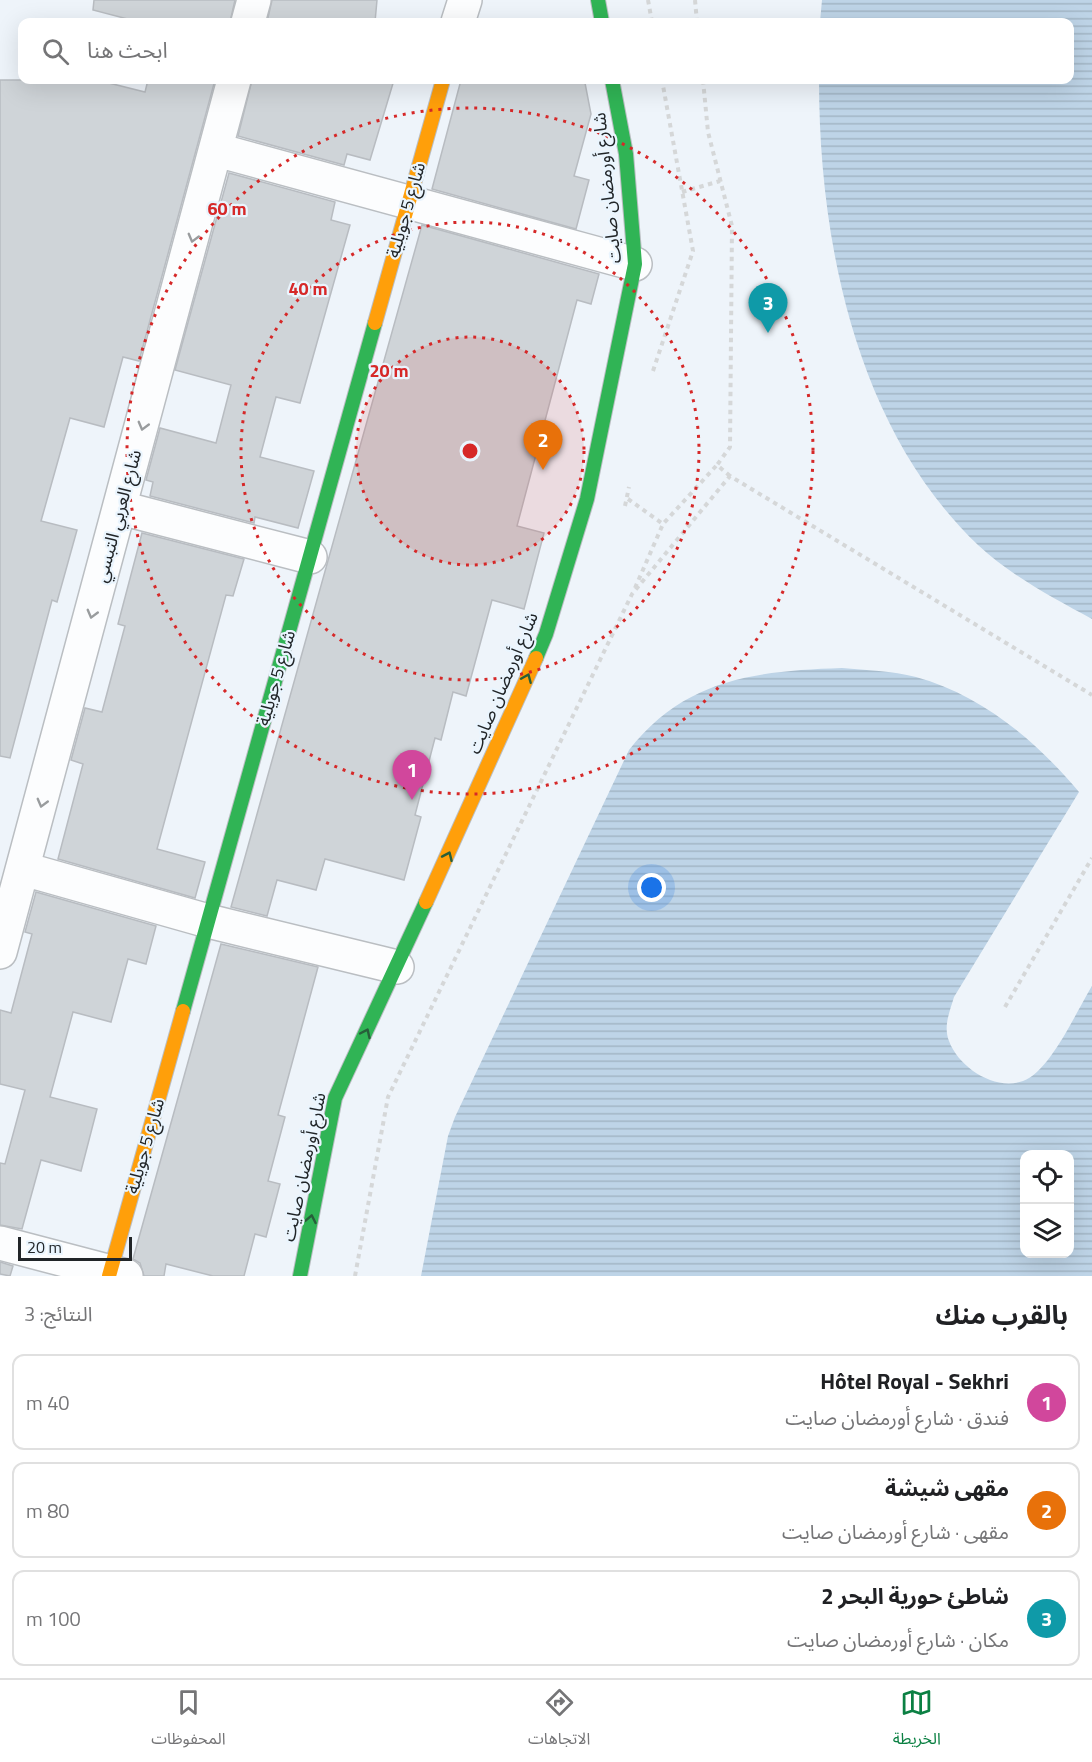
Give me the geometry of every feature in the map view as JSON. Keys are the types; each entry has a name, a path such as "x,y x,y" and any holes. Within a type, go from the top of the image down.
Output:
{"main road":[{"path":"598,0 601,18"},
{"name":"شارع 5 جويلية","path":"115,1275 208,921 441,84"},
{"name":"شارع أورمضان صايت","path":"300,1276 335,1098 397,967 546,634 587,499 635,264 626,154 613,84"}],"street":[{"path":"249,18 254,0"},
{"path":"459,18 465,0"},
{"name":"شارع العربي التبسي","path":"0,952 233,84"},
{"path":"217,150 635,264"},
{"path":"121,508 310,557"},
{"path":"24,869 208,921 397,967"},
{"path":"0,1243 115,1275"}],"path":[{"path":"648,0 651,18"},
{"path":"695,0 697,18"},
{"path":"355,1276 388,1097 632,594 663,524 717,465 730,447 732,226 708,132 703,84"},
{"path":"682,192 720,181"},
{"path":"717,465 730,476 1092,695"},
{"path":"632,594 730,476"},
{"path":"628,499 663,524"},
{"path":"1005,1007 1092,858"}],"water":[{"path":"822,0 1092,0 1092,619 1047,594 990,556 936,498 902,446 874,389 853,329 837,267 827,204 821,141 819,84 1074,84 1074,18 820,18"},
{"path":"842,668 879,671 916,677 940,685 963,695 1006,722 1045,755 1079,792 954,997 948,1019 947,1035 961,1060 979,1075 1001,1083 1023,1081 1043,1066 1053,1053 1092,986 1092,1276 421,1276 448,1136 455,1117 629,750 651,726 674,707 699,693 752,676"}],"building":[{"path":"94,0 235,0 231,18 124,18 93,10"},
{"path":"272,0 377,0 375,18 268,18"},
{"path":"0,80 18,80 18,84 113,84 145,92 147,84 214,84 139,361 123,357 104,427 70,418 41,521 77,530 57,602 52,600 10,758 0,756"},
{"path":"251,84 393,84 370,160 347,154 344,165 238,136"},
{"path":"460,84 585,84 591,114 574,176 589,180 576,229 432,189"},
{"path":"229,173 335,202 331,220 350,225 300,403 276,397 260,457 314,471 298,528 255,517 254,523 150,496 153,482 146,480 160,428 216,443 231,385 175,370"},
{"path":"422,225 599,274 591,304 577,300 517,526 544,533 524,609 492,600 466,696 453,692 441,740 435,738 415,815 421,817 404,880 325,859 316,890 277,880 267,916 231,907"},
{"path":"142,533 244,559 233,596 226,595 157,849 205,862 195,898 58,859 83,764 71,760 85,708 102,712 125,626 118,624"},
{"path":"36,892 156,926 146,964 128,959 111,1022 73,1012 50,1097 97,1109 81,1171 41,1160 22,1229 0,1225 0,1163 5,1164 25,1090 0,1084 0,1010 11,1013 32,934 25,932"},
{"path":"221,944 318,967 278,1115 285,1117 268,1181 280,1184 266,1237 255,1234 244,1276 213,1276 166,1264 164,1276 144,1276 140,1263 133,1259"},
{"path":"0,1262 13,1266 10,1276 0,1274"}],"traffic: fast":[{"path":"598,0 601,18"},
{"path":"536,658 546,634 587,499 635,264 626,154 613,84"},
{"path":"183,1011 375,323"},
{"path":"300,1276 335,1098 426,902"}],"traffic: slow":[{"path":"375,323 442,84"},
{"path":"426,902 536,658"},
{"path":"109,1276 183,1011"}],"place":[{"name":"شاطئ حورية البحر 2","path":"768,333"},
{"name":"مقهى شيشة","path":"543,470"},
{"name":"Hôtel Royal - Sekhri","path":"412,800"}]}
